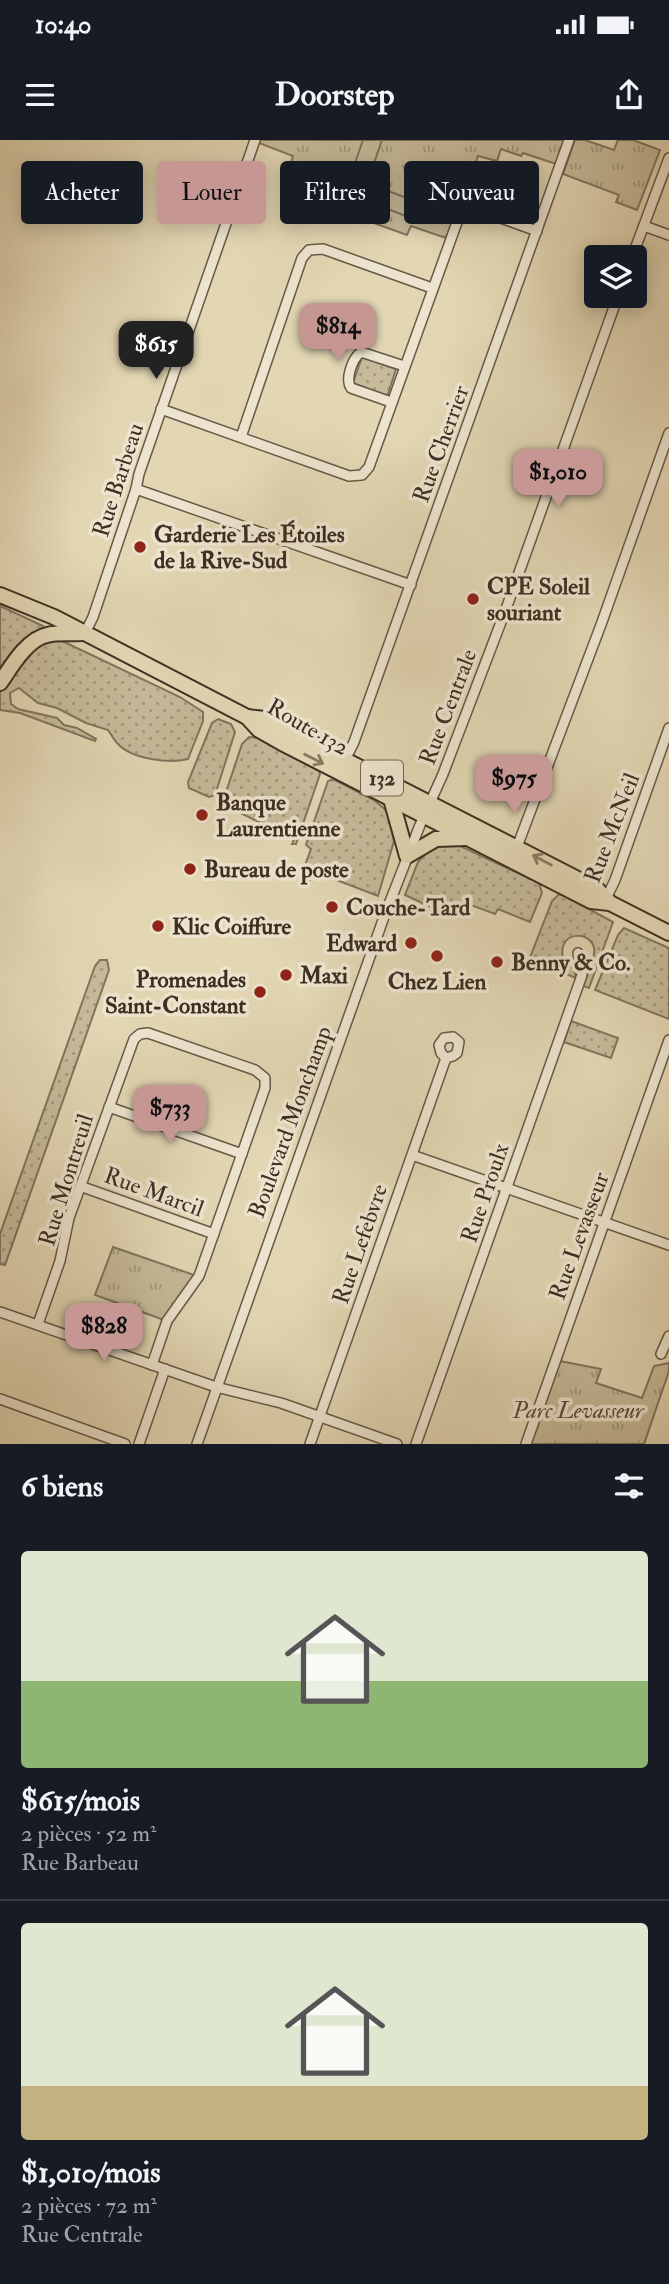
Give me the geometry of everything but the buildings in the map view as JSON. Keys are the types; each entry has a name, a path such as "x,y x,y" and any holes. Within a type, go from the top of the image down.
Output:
{"highway":[{"name":"132","path":"0,586 54,617"},
{"name":"Route 132","path":"0,595 85,633 247,718 259,730 391,799 427,809 517,847 597,889 607,901 669,933"},
{"path":"0,683 29,645 39,638 51,634 85,633"},
{"name":"Route 132","path":"247,718 265,719 345,760 427,809 467,838 591,901 607,901"},
{"path":"391,799 407,856 436,839 467,838"}],"street":[{"name":"Rue Barbeau","path":"85,633 93,617 136,489 137,478 255,140"},
{"name":"Rue Cherrier","path":"345,760 411,585 569,140"},
{"path":"637,245 669,158"},
{"path":"162,409 349,476 362,475 369,467 458,217 464,210 477,209 537,231"},
{"path":"644,226 669,235"},
{"path":"241,437 302,258 309,250 323,249 432,288"},
{"name":"Rue Centrale","path":"427,809 506,609 614,308"},
{"path":"391,402 351,388 348,378 360,352 404,366"},
{"path":"517,847 602,622 669,433"},
{"path":"136,489 411,585"},
{"name":"Rue McNeil","path":"607,901 669,728"},
{"name":"Boulevard Monchamp","path":"197,1444 407,856 427,809"},
{"name":"Rue Proulx","path":"416,1444 582,975 578,953"},
{"name":"Rue Montreuil","path":"38,1324 60,1261 65,1230 134,1039 144,1033 255,1070 265,1078 265,1088 242,1154 197,1280 167,1321 152,1365"},
{"name":"Rue Levasseur","path":"526,1444 669,1040"},
{"name":"Rue Lefebvre","path":"310,1444 446,1058"},
{"path":"109,1107 242,1154"},
{"path":"412,1155 669,1245"},
{"name":"Rue Marcil","path":"80,1186 214,1234"},
{"path":"0,1312 216,1387 320,1416 397,1444"},
{"path":"661,1354 669,1336"},
{"path":"139,1444 165,1369"},
{"path":"0,1399 125,1444"}],"green space":[{"path":"260,140 564,140 556,164 501,149 497,161 478,156 476,161 404,161 404,224 451,224 446,238 411,226 407,235 376,224 390,224 390,161 291,161 293,156 259,143"},
{"path":"363,140 382,140 375,161 356,161"},
{"path":"575,140 585,140 614,150 618,140 633,140 660,150 637,210 616,202 619,195 563,174"},
{"path":"390,192 404,197 404,215 390,210"},
{"path":"362,357 396,369 386,396 353,383"},
{"path":"0,606 43,626 44,632 0,677"},
{"path":"58,639 180,697 203,712 203,721 188,759 161,760 141,757 124,749 108,730 86,723 57,708 38,703 19,688 10,693 11,704 18,709 57,718 64,725 77,728 96,739 95,741 20,713 0,710 0,692 3,686 39,643"},
{"path":"218,719 231,724 235,732 215,795 209,797 189,788 188,782 212,723"},
{"path":"249,737 259,738 319,771 296,844 292,844 294,839 222,804 242,744"},
{"path":"333,779 374,800 388,812 394,841 378,896 321,874 313,874 310,880 300,879 311,849 306,845 328,781"},
{"path":"434,844 458,845 539,883 542,893 530,922 498,909 495,914 466,903 448,915 405,895 418,862"},
{"path":"561,894 613,922 589,988 583,986 592,962 594,946 584,937 571,937 565,941 562,949 563,959 574,969 576,978 529,960 552,901"},
{"path":"624,928 669,948 669,1019 595,990 618,935"},
{"path":"100,960 107,960 109,970 5,1265 0,1264 0,1234 95,966"},
{"path":"571,1021 618,1038 611,1058 564,1042"},
{"path":"113,1247 194,1275 164,1320 95,1295"},
{"name":"Parc Levasseur","path":"560,1361 601,1369 596,1383 642,1398 654,1366 669,1363 669,1371 644,1444 531,1444"}],"place":[{"name":"Garderie Les Étoiles de la Rive-Sud","path":"140,547"},
{"name":"CPE Soleil souriant","path":"473,599"},
{"name":"Banque Laurentienne","path":"202,815"},
{"name":"Bureau de poste","path":"190,869"},
{"name":"Couche-Tard","path":"332,907"},
{"name":"Klic Coiffure","path":"158,926"},
{"name":"Edward","path":"411,943"},
{"name":"Chez Lien","path":"437,956"},
{"name":"Benny & Co.","path":"497,962"},
{"name":"Maxi","path":"286,975"},
{"name":"Promenades Saint-Constant","path":"260,992"}]}
